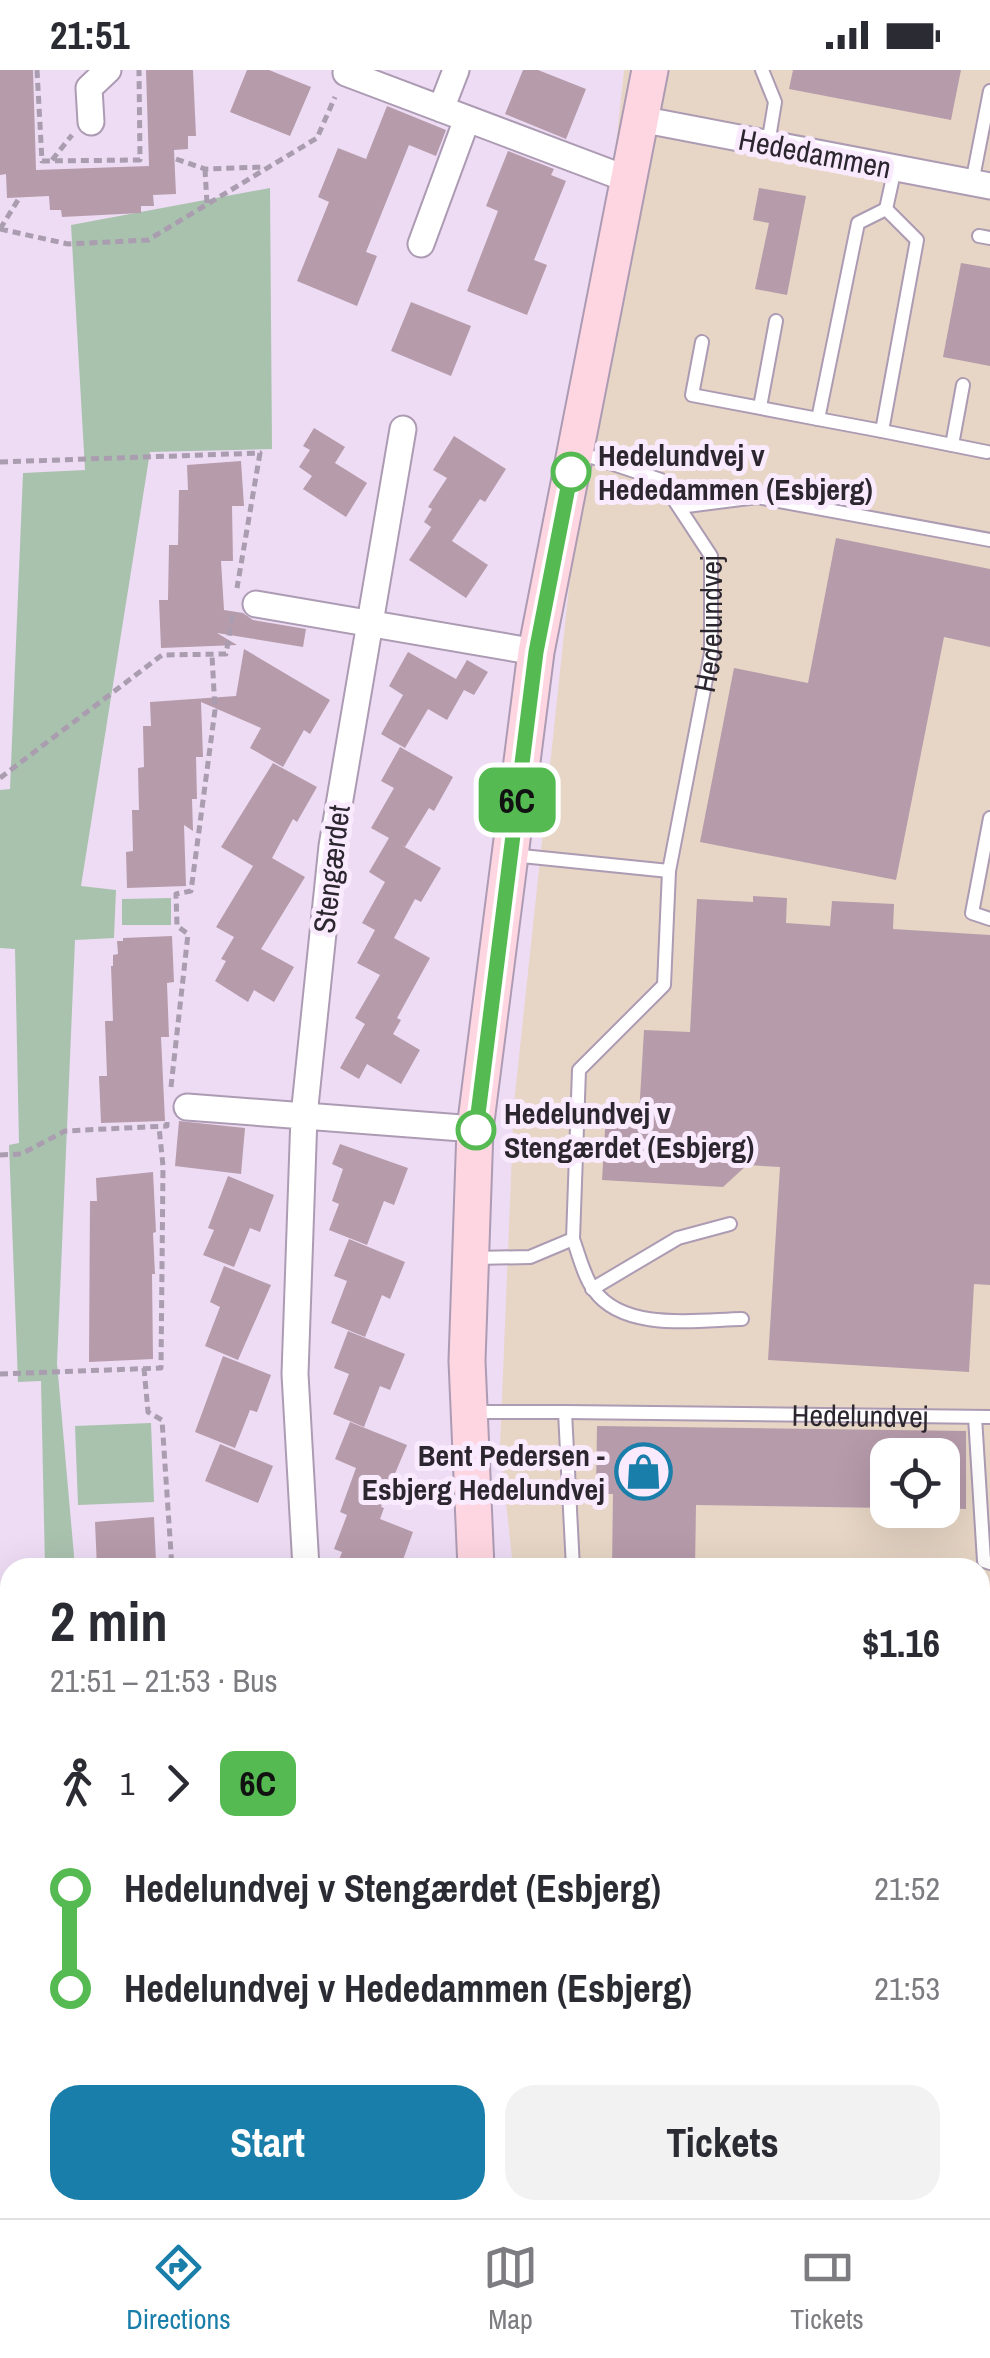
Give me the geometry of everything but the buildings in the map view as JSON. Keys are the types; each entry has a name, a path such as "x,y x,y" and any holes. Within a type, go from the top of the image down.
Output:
{"street":[{"path":"91,122 89,88 108,70"},
{"path":"441,109 456,70"},
{"path":"476,1558 467,1361 476,1130 536,652 650,70"},
{"path":"346,72 627,179"},
{"path":"421,244 467,119"},
{"name":"Hededammen","path":"640,119 981,184"},
{"name":"Stengærdet","path":"305,1558 294,1374 304,1116 332,846 403,429"},
{"path":"256,604 536,652"},
{"path":"175,1106 476,1130"}],"lane":[{"path":"762,70 775,102 768,144"},
{"path":"981,184 990,91"},
{"path":"818,419 858,223 886,208 895,168"},
{"path":"882,430 917,240 886,208"},
{"path":"760,407 776,321"},
{"path":"702,342 692,395 987,452"},
{"path":"952,445 963,385"},
{"name":"Hedelundvej","path":"573,1240 579,1070 664,986 669,871 711,653 711,556 662,480 575,451"},
{"path":"679,507 758,497 990,540"},
{"path":"990,818 972,914 990,919"},
{"path":"509,854 669,871"},
{"path":"592,1289 678,1238 730,1224"},
{"path":"470,1258 530,1257 573,1240 592,1289 609,1306 654,1322 742,1319"},
{"name":"Hedelundvej","path":"469,1412 990,1417"},
{"path":"565,1412 573,1558"},
{"path":"975,1417 984,1558"}],"path":[{"path":"18,200 0,229 68,244 148,240 318,138 346,72"},
{"path":"176,159 205,170 268,167"},
{"path":"205,170 207,204"},
{"path":"0,462 260,453 226,654 162,655 0,778"},
{"path":"0,1155 21,1154 64,1132 167,1126 175,1106 188,934 177,926 176,894 191,891 215,710 212,655"},
{"path":"0,1374 161,1368 163,1166 159,1127"},
{"path":"144,1368 148,1412 162,1420 171,1558"}],"shaded area":[{"path":"624,70 990,70 990,1558 512,1558 500,1446 514,1104"}],"green space":[{"path":"270,188 272,449 150,452 81,886 116,890 114,938 75,940 57,1363 74,1558 45,1558 41,1381 18,1382 9,1145 19,1143 15,949 0,948 0,790 10,789 23,473 85,470 71,225"},
{"path":"171,898 171,925 122,925 122,899"},
{"path":"151,1423 154,1502 78,1505 75,1426"}],"bus line":[{"name":"6C","path":"476,1130 536,652 571,472"}],"place":[{"name":"Hedelundvej v Hededammen (Esbjerg)","path":"571,472"},
{"name":"Hedelundvej v Stengærdet (Esbjerg)","path":"476,1130"},
{"name":"Bent Pedersen - Esbjerg Hedelundvej","path":"644,1472"}]}
